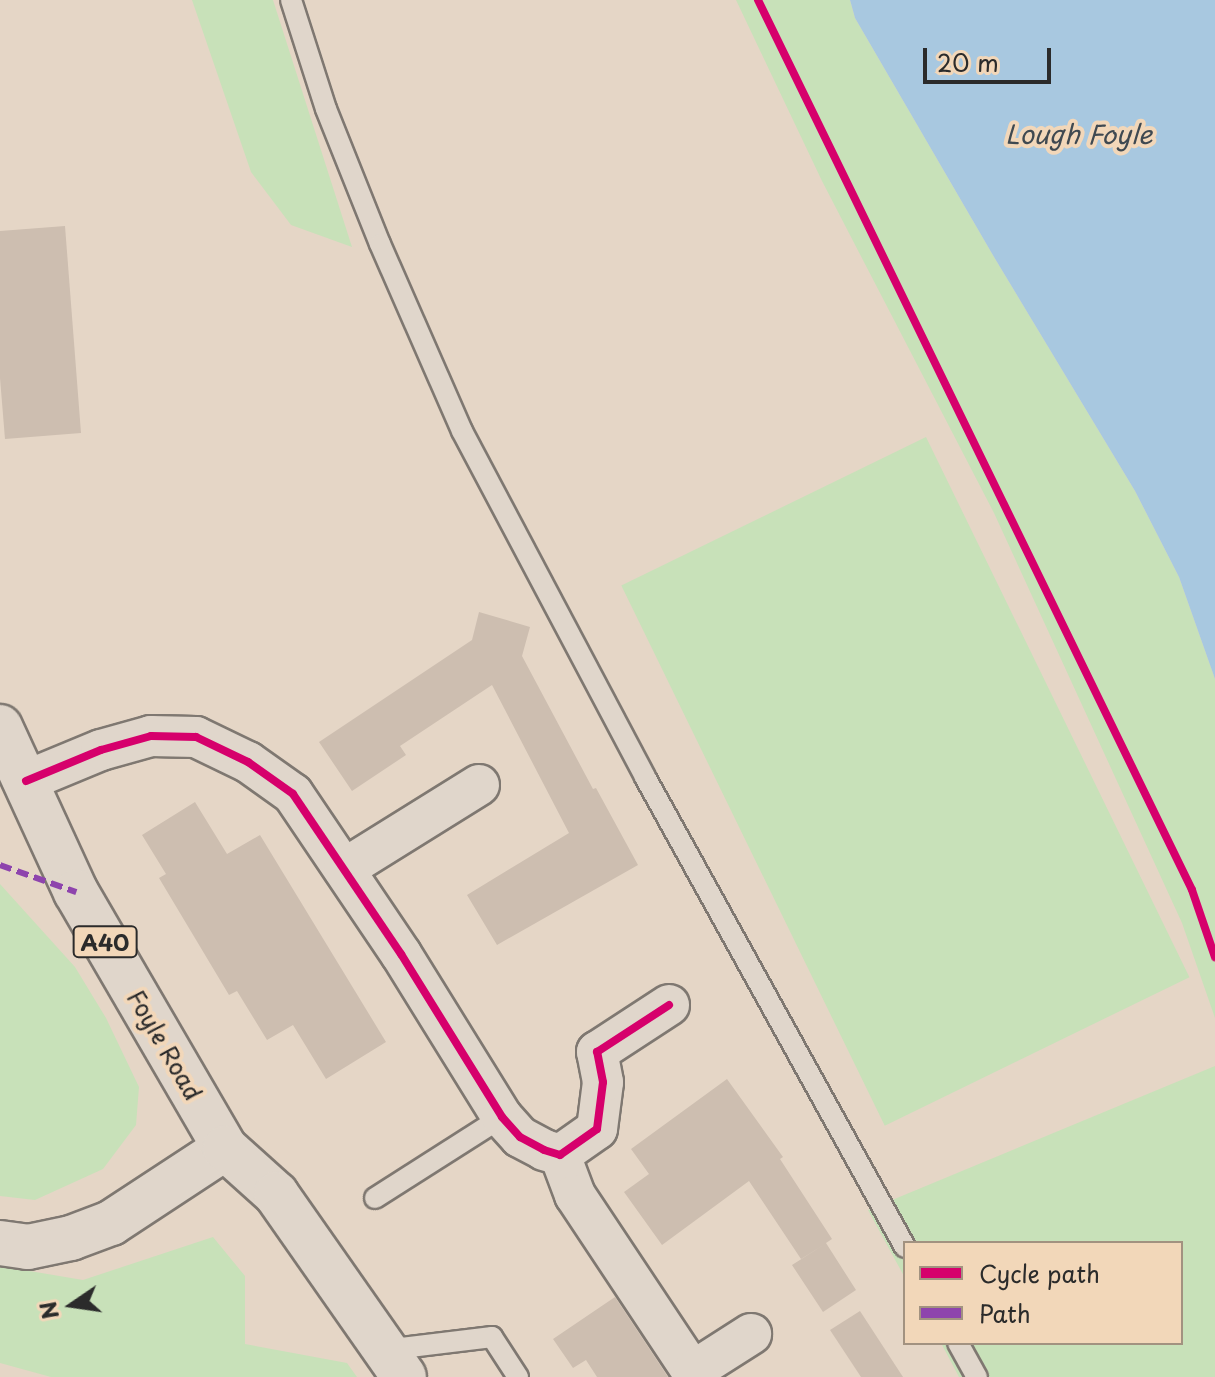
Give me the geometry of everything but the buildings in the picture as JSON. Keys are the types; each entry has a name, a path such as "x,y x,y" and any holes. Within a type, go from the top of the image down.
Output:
{"main road":[{"name":"Foyle Road","path":"0,727 76,892 225,1148"},
{"path":"0,1243 28,1247 71,1238 111,1223 225,1148"},
{"name":"A40","path":"225,1148 276,1194 394,1364"}],"street":[{"path":"26,781 101,750 151,736 196,737 248,762 293,794 502,1117 520,1137 560,1155 575,1195 695,1374 751,1334"},
{"path":"344,869 479,785"},
{"path":"560,1155 597,1129 603,1082 597,1052 669,1005"}],"lane":[{"path":"291,0 331,122 462,431 645,777 903,1243"},
{"path":"375,1198 502,1117"},
{"path":"394,1364 492,1337 518,1377"},
{"path":"959,1345 977,1377"}],"green space":[{"path":"192,0 273,0 352,247 291,225 251,172"},
{"path":"736,0 850,0 855,18 1135,491 1179,577 1215,679 1215,1018 1182,923 994,513 822,181"},
{"path":"926,437 1189,977 885,1126 621,586"},
{"path":"0,884 75,967 106,1018 139,1087 136,1125 103,1169 35,1200 0,1196"},
{"path":"1215,1066 1215,1377 959,1377 942,1345 1183,1345 1183,1241 903,1241 903,1274 868,1210"},
{"path":"213,1237 245,1276 245,1344 347,1363 357,1377 51,1377 0,1363 0,1266 83,1280"}],"water":[{"name":"Lough Foyle","path":"850,0 1215,0 1215,679 1179,577 1135,491 855,18"}],"marked path":[{"path":"0,865 76,892"}],"cycle path":[{"path":"758,0 1192,890 1215,957"},
{"path":"26,781 101,750 151,736 196,737 248,762 293,794 401,954 502,1117 520,1137 544,1150 560,1155 597,1129 603,1082 597,1052 669,1005"}]}
